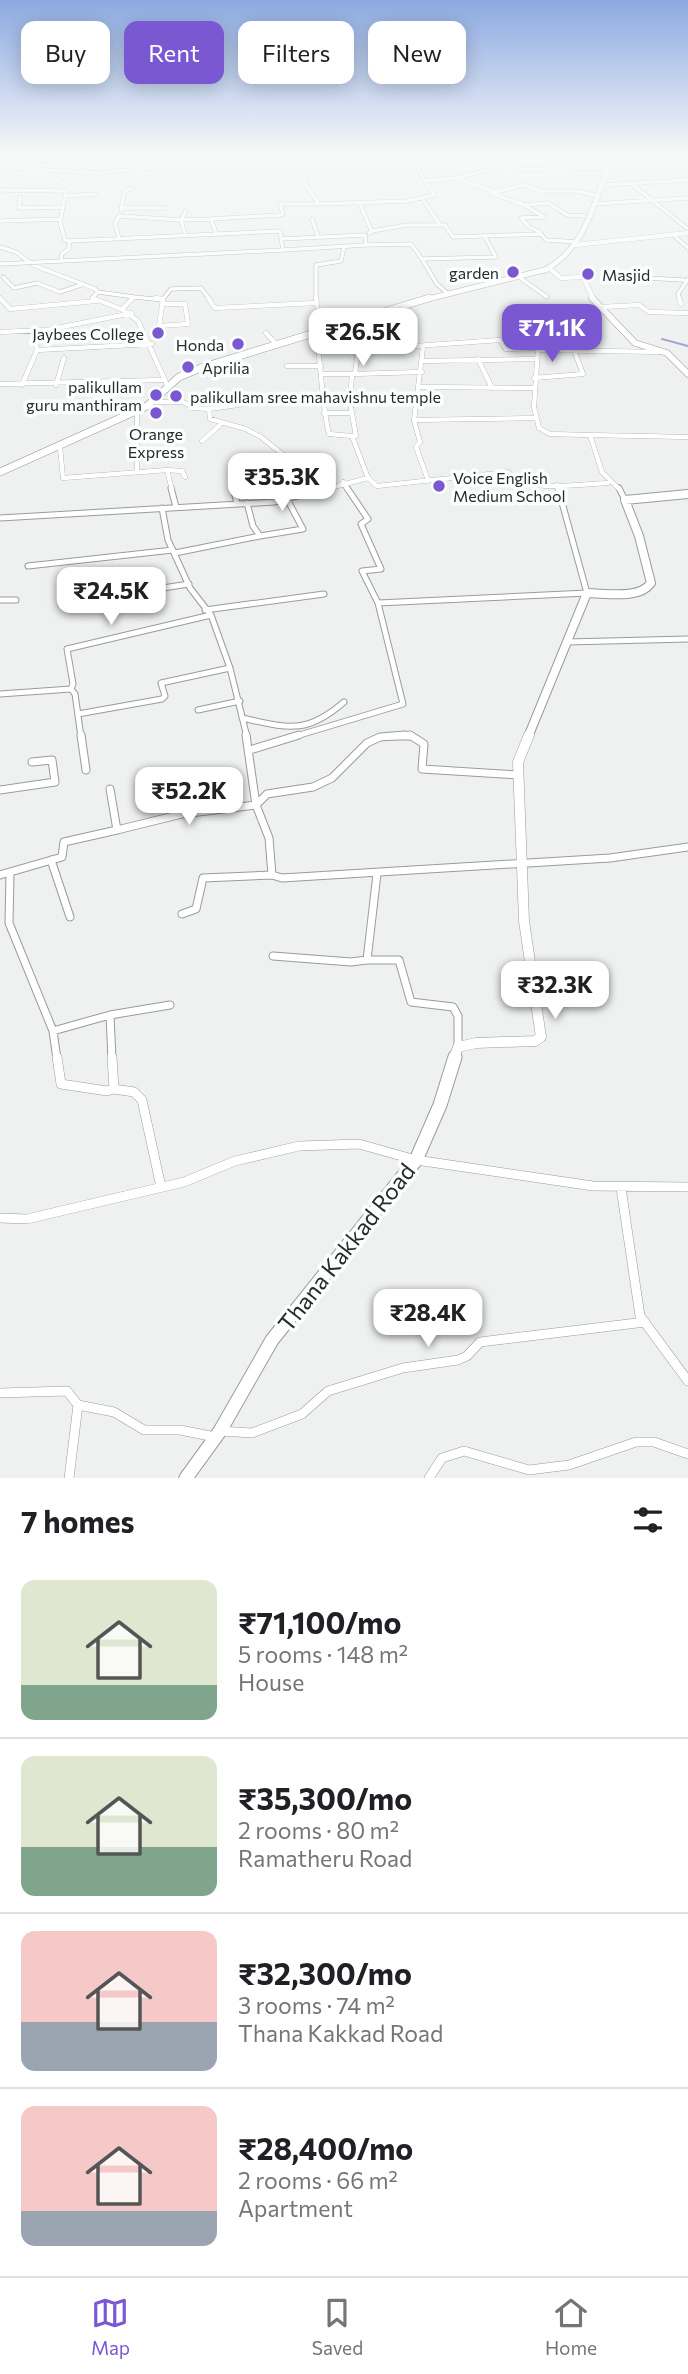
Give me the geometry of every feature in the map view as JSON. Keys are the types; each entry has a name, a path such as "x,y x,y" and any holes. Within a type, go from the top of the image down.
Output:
{"highway":[{"path":"447,293 551,269 575,243 584,223"},
{"path":"0,472 137,412 154,402 179,377 203,367 447,293 551,269"}],"main road":[{"path":"575,243 688,231"},
{"path":"551,269 561,278 583,277 587,291 635,343 663,352 687,372"},
{"path":"458,1047 476,1043 535,1041 541,1037 524,921 518,762 587,593 638,593 646,590 650,583 639,536 625,500 688,494"},
{"name":"Thana Kakkad Road","path":"186,1478 218,1434 272,1340 416,1160 440,1105 458,1047"}],"street":[{"path":"61,223 62,233 69,241 69,249 62,254 61,261"},
{"path":"116,223 119,238"},
{"path":"182,223 185,234"},
{"path":"213,223 216,233"},
{"path":"279,223 283,250"},
{"path":"313,223 317,237"},
{"path":"369,223 372,231"},
{"path":"526,223 547,240 575,243"},
{"path":"281,239 365,235 372,231 407,225 445,225 453,237 541,234"},
{"path":"69,241 280,231"},
{"path":"672,234 688,247"},
{"path":"365,235 366,245"},
{"path":"422,259 496,257 485,237"},
{"path":"0,264 411,244 437,284 447,293"},
{"path":"0,247 16,252 28,263 98,292 163,302 185,304 188,324 159,326 163,302 171,289 201,288 215,308 316,303"},
{"path":"345,247 341,261 316,265 321,401 329,434 356,436 352,413 353,374 362,334 354,322"},
{"path":"4,277 14,288 37,283 61,292 84,284"},
{"path":"519,277 547,297"},
{"path":"645,278 686,280 678,294 688,313"},
{"path":"96,301 92,298 98,292"},
{"path":"123,308 134,297"},
{"path":"0,298 10,309 96,301 123,308 132,313 148,333 162,380 168,387"},
{"path":"681,304 688,303"},
{"path":"601,307 639,305 649,312 688,313"},
{"path":"390,310 399,332 395,348"},
{"path":"0,332 33,331 132,313"},
{"path":"22,385 37,350 33,331"},
{"path":"266,333 276,345"},
{"path":"358,349 423,347 500,340 506,349 575,354 663,352"},
{"path":"37,350 152,344"},
{"path":"423,347 414,420 420,442 416,447 428,480"},
{"path":"538,350 534,378 535,418 544,433 688,437"},
{"path":"534,378 583,374 575,354"},
{"path":"56,385 64,358"},
{"path":"478,359 492,388"},
{"path":"422,361 536,359"},
{"path":"287,366 321,366"},
{"path":"321,374 422,372"},
{"path":"0,384 56,385 162,380"},
{"path":"419,387 534,387"},
{"path":"154,402 184,402 194,408 209,409 252,402"},
{"path":"209,409 210,419 220,425 242,426 255,433 325,488"},
{"path":"137,412 137,472"},
{"path":"324,413 352,413"},
{"path":"414,420 535,418"},
{"path":"202,441 220,425"},
{"path":"590,435 608,483"},
{"path":"352,436 368,478 377,486 508,472 517,481 557,485 608,483 618,487 625,500"},
{"path":"60,447 63,478 167,470 182,471 185,477"},
{"path":"167,470 176,507"},
{"path":"0,518 287,499 343,482 368,478"},
{"path":"231,480 237,503"},
{"path":"250,750 403,704 378,603 362,571 381,569 361,524 368,519 343,482"},
{"path":"378,603 587,593 578,572 567,514 557,485"},
{"path":"28,566 174,552 303,528 287,499"},
{"path":"247,503 253,526 260,536"},
{"path":"162,508 168,540 188,584 204,610 211,615 240,701 250,750 256,805 269,838 272,875"},
{"path":"117,595 188,584"},
{"path":"204,610 324,594"},
{"path":"0,600 16,600"},
{"path":"71,689 73,684 67,649 211,615"},
{"path":"566,642 688,639"},
{"path":"78,714 162,699 165,696 161,682 230,668"},
{"path":"0,694 71,689"},
{"path":"71,689 75,694 86,770"},
{"path":"198,710 240,701"},
{"path":"242,718 267,722 280,728 311,727 344,702"},
{"path":"0,875 62,857 64,842 182,814 256,805 267,794 313,787 332,778 367,743 394,734 410,735 424,744 422,769 519,775"},
{"path":"0,790 55,782 52,760 32,762"},
{"path":"110,789 117,830"},
{"path":"182,914 196,909 203,878 217,875 272,875 282,878 377,874 523,864 688,848"},
{"path":"51,860 70,917"},
{"path":"10,872 9,923 52,1031 61,1084 134,1092 142,1100 161,1187"},
{"path":"367,960 377,874"},
{"path":"272,956 351,962 399,960 411,1002 453,1007 458,1016 458,1047"},
{"path":"52,1031 110,1015 170,1005"},
{"path":"110,1015 114,1089"},
{"path":"0,1218 27,1219 184,1182 235,1161 299,1146 359,1144 416,1160 621,1188 688,1187"},
{"path":"621,1188 630,1265 640,1316 688,1381"},
{"path":"78,1405 100,1407 128,1415 144,1430 252,1433 302,1414 328,1391 403,1368 458,1360 467,1356 480,1342 645,1322"},
{"path":"0,1393 67,1391 78,1405 69,1478"},
{"path":"429,1478 442,1458 464,1451 529,1470 569,1465 636,1442 654,1442 688,1454"}],"waterway":[{"path":"662,339 688,346"}],"place":[{"name":"garden","path":"513,272"},
{"name":"Masjid","path":"588,274"},
{"name":"Jaybees College","path":"158,333"},
{"name":"Honda","path":"238,344"},
{"name":"Aprilia","path":"188,367"},
{"name":"palikullam guru manthiram","path":"156,395"},
{"name":"palikullam sree mahavishnu temple","path":"176,396"},
{"name":"Orange Express","path":"156,413"},
{"name":"Voice English Medium School","path":"439,486"}]}
